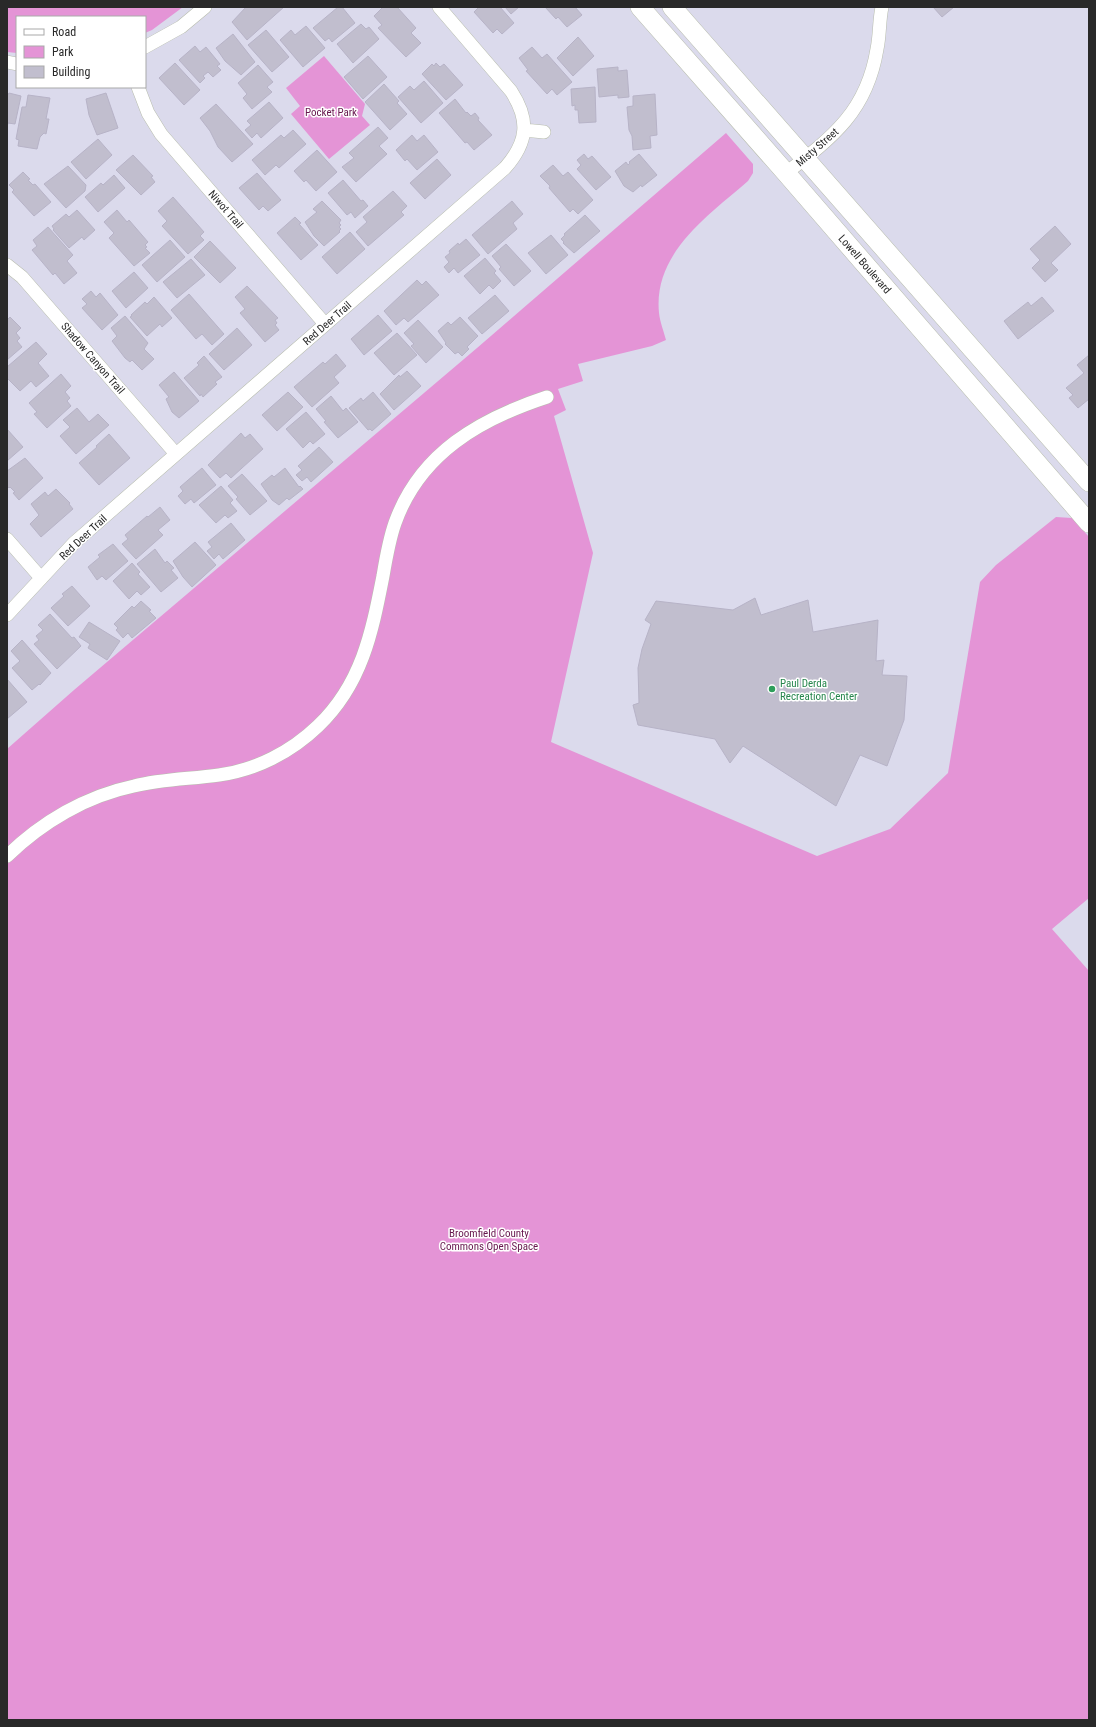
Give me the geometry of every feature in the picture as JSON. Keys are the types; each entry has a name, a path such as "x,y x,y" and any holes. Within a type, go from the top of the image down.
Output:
{"main road":[{"name":"Lowell Boulevard","path":"640,7 1089,523"},
{"path":"672,7 1089,482"},
{"path":"1066,496 1072,491 1080,488 1089,494"}],"street":[{"path":"146,46 181,27 205,7"},
{"name":"Red Deer Trail","path":"7,615 74,543 505,168 515,157 522,144 524,130 523,116 518,103 511,91 439,7"},
{"name":"Misty Street","path":"786,173 832,136 857,106 866,89 877,50 882,7"},
{"name":"Niwot Trail","path":"138,88 148,113 161,134 325,324"},
{"path":"524,130 544,132"},
{"name":"Shadow Canyon Trail","path":"7,265 22,277 176,454"},
{"path":"7,856 49,822 73,808 100,796 136,785 221,775 256,766 278,755 306,737 337,705 358,670 365,654 394,524 408,493 418,478 444,450 475,428 507,411 547,397"},
{"path":"7,539 41,578"}],"green space":[{"path":"7,7 183,7 152,30 146,33 146,16 16,16 16,53 7,52"},
{"name":"Pocket Park","path":"324,56 365,104 362,116 370,125 329,159 291,114 300,106 286,88"},
{"name":"Broomfield County Commons Open Space","path":"726,133 753,164 753,173 748,181 701,222 674,254 665,272 659,292 659,313 666,340 652,346 578,364 583,381 558,389 566,410 554,416 593,553 551,742 817,856 890,829 948,773 980,582 996,565 1056,517 1072,518 1089,537 1089,898 1052,929 1089,971 1089,1720 7,1720 7,749 74,690 477,348"}],"building":[{"path":"246,7 284,7 247,40 232,22"},
{"path":"338,7 342,7 355,23 332,42 329,38 325,41 313,28"},
{"path":"383,7 397,7 416,28 411,33 421,43 406,57 378,28 382,25 374,16"},
{"path":"479,7 500,7 514,23 502,34 497,29 493,33 474,12"},
{"path":"505,7 519,7 511,14"},
{"path":"545,7 575,7 582,15 567,27 558,17 556,19"},
{"path":"933,7 954,7 942,17"},
{"path":"361,24 366,29 369,27 379,39 353,63 337,44"},
{"path":"306,26 325,48 303,67 280,40 291,30 295,35"},
{"path":"266,30 289,57 272,72 248,45"},
{"path":"233,34 255,62 241,75 225,61 216,48"},
{"path":"578,37 594,56 573,76 557,58"},
{"path":"195,46 200,52 206,47 220,64 217,66 221,70 213,77 208,72 203,76 205,78 200,83 179,60"},
{"path":"532,47 542,58 547,54 572,82 557,95 552,89 547,94 526,71 528,70 519,58"},
{"path":"368,56 387,77 363,99 344,77"},
{"path":"175,63 200,90 184,105 159,78"},
{"path":"436,63 440,67 444,64 463,85 446,100 422,74 432,64 434,66"},
{"path":"258,65 273,82 267,87 272,92 252,109 243,98 247,94 238,83"},
{"path":"618,67 618,71 627,70 629,97 618,98 618,95 599,97 597,69"},
{"path":"424,81 443,103 421,123 398,97 410,86 414,90"},
{"path":"384,84 399,101 397,103 407,114 390,130 365,102"},
{"path":"595,87 596,122 579,123 578,110 575,110 575,105 572,106 571,89"},
{"path":"9,93 21,96 15,124 8,123 7,127 7,96"},
{"path":"106,93 118,128 97,135 89,115 86,99"},
{"path":"655,94 657,135 650,136 651,148 633,150 627,107 633,106 633,96"},
{"path":"28,95 50,98 46,119 49,119 46,134 44,133 40,137 37,149 18,146 19,140 16,139 22,107 26,107"},
{"path":"455,99 466,113 467,112 471,116 475,113 479,118 478,120 492,135 474,150 467,142 465,143 439,113"},
{"path":"269,102 283,118 261,138 257,133 252,138 245,130 251,125 247,121"},
{"path":"216,104 253,144 232,162 218,147 210,131 200,118"},
{"path":"378,127 388,138 379,146 387,154 356,182 342,167 354,158 349,153"},
{"path":"293,130 306,144 279,168 276,165 265,175 252,160 281,135 284,138"},
{"path":"412,135 417,141 424,135 438,152 417,170 407,159 405,161 396,150"},
{"path":"98,139 112,155 86,179 71,162"},
{"path":"317,150 337,172 316,191 306,180 304,182 294,171"},
{"path":"584,154 588,159 592,156 611,177 596,190 577,169 581,165 577,160"},
{"path":"639,154 657,175 633,192 624,186 615,171 626,162 628,165 630,163 629,162"},
{"path":"133,155 153,176 151,177 155,182 141,195 116,170"},
{"path":"437,159 451,175 425,199 410,183"},
{"path":"553,165 563,176 568,172 593,200 578,214 573,209 570,212 549,188 550,186 540,176"},
{"path":"68,166 86,185 85,191 66,208 44,184"},
{"path":"23,172 30,179 28,180 33,185 35,184 51,202 34,216 12,192 14,190 9,185"},
{"path":"257,173 281,200 268,211 263,206 259,210 239,188"},
{"path":"114,175 125,188 98,212 85,197 101,183 103,185"},
{"path":"343,180 361,201 363,200 368,206 355,218 351,212 347,215 328,193"},
{"path":"393,191 407,206 401,212 404,215 368,246 356,232 367,222 363,217"},
{"path":"173,197 204,232 200,236 204,240 188,254 162,226 167,221 158,211"},
{"path":"322,201 341,220 339,223 341,225 339,227 341,229 339,231 340,232 324,246 314,236 305,222 317,212 313,209"},
{"path":"512,201 523,214 513,223 517,229 488,254 472,235"},
{"path":"77,210 95,230 84,240 82,237 69,248 53,230 54,229 52,226 66,214 69,217"},
{"path":"117,210 127,222 129,220 148,242 145,245 147,247 145,248 150,253 134,266 109,238 114,233 104,222"},
{"path":"585,215 600,231 574,253 563,243 564,242 561,239 565,235 564,234"},
{"path":"295,217 301,223 299,224 318,245 301,260 277,233"},
{"path":"1055,226 1071,244 1051,263 1058,270 1045,282 1032,268 1040,260 1030,249"},
{"path":"48,227 73,255 67,261 77,273 64,284 55,273 53,275 32,250 37,246 33,240"},
{"path":"350,232 365,249 337,274 322,257"},
{"path":"551,235 568,255 546,274 528,253"},
{"path":"466,239 480,255 458,273 454,268 449,273 444,267 449,262 445,257 458,243 459,245"},
{"path":"170,240 185,257 157,282 142,265"},
{"path":"210,241 236,268 220,283 194,257"},
{"path":"506,244 531,271 514,286 499,269 501,267 492,256"},
{"path":"485,258 496,271 494,273 501,281 493,289 489,285 480,294 464,276"},
{"path":"191,259 205,275 177,298 163,282"},
{"path":"134,272 148,288 126,308 112,291"},
{"path":"417,280 422,285 426,281 439,295 408,322 404,318 396,325 384,311"},
{"path":"247,286 278,318 275,320 277,323 275,325 279,330 265,342 240,313 245,309 235,297"},
{"path":"91,291 96,297 100,293 118,315 102,330 82,308 87,304 82,299"},
{"path":"189,294 224,334 212,345 202,334 196,339 171,310"},
{"path":"495,295 509,311 482,334 468,318"},
{"path":"154,297 172,318 162,327 160,324 147,336 130,317 145,302 147,304"},
{"path":"1042,297 1054,311 1018,339 1004,321 1028,302 1031,306"},
{"path":"378,315 392,331 364,355 351,339"},
{"path":"125,316 148,343 144,349 154,359 142,370 132,360 130,362 125,358 112,341 117,336 111,328"},
{"path":"10,317 21,328 16,333 20,338 17,341 22,347 7,360 7,320"},
{"path":"460,317 478,336 467,347 469,349 462,356 458,352 455,354 445,344 446,343 438,331 448,322 451,325"},
{"path":"418,320 443,347 426,363 411,346 414,344 404,333"},
{"path":"237,328 252,345 224,370 209,354"},
{"path":"397,333 417,355 394,375 374,353"},
{"path":"36,342 47,354 38,363 49,376 36,387 31,381 20,391 7,378 7,367"},
{"path":"336,354 346,366 334,377 339,383 312,407 294,387 323,362 325,364"},
{"path":"1089,355 1089,399 1078,408 1069,398 1073,395 1066,388 1084,373 1077,365"},
{"path":"204,356 222,377 215,382 217,384 203,397 201,394 200,396 184,378 199,365 197,363"},
{"path":"407,371 421,386 394,410 380,394 399,375 400,377"},
{"path":"174,372 199,401 179,418 172,412 166,399 169,397 159,385"},
{"path":"61,374 71,386 65,392 70,398 67,401 71,406 47,428 34,414 37,412 29,403"},
{"path":"288,392 303,407 277,431 262,415"},
{"path":"373,392 391,414 372,431 370,429 368,430 349,408 361,398 363,401"},
{"path":"331,396 343,411 346,408 358,422 338,438 324,422 326,421 316,409"},
{"path":"77,408 89,422 98,414 109,425 76,454 60,436 70,427 63,420"},
{"path":"306,412 325,434 313,444 310,441 303,448 286,429"},
{"path":"7,429 23,447 7,461"},
{"path":"241,433 245,438 250,434 263,449 231,478 226,473 220,478 208,465"},
{"path":"109,434 130,458 99,485 79,463"},
{"path":"319,447 333,462 311,482 307,477 302,481 296,475 302,470 298,466"},
{"path":"25,458 43,478 19,500 13,493 15,492 7,486 7,471"},
{"path":"202,468 216,485 194,503 191,499 185,504 178,496 183,491 180,487"},
{"path":"285,468 299,487 300,486 303,489 289,500 287,498 279,505 272,500 261,484 272,475 274,477"},
{"path":"242,474 267,501 250,515 236,499 238,497 228,486"},
{"path":"221,486 233,500 230,503 237,511 228,518 225,515 216,523 199,505"},
{"path":"56,489 70,503 69,504 73,509 41,537 30,524 39,515 31,504 45,492 48,496"},
{"path":"160,507 170,520 158,530 163,535 136,559 122,544 128,539 125,535"},
{"path":"231,523 245,540 223,559 219,554 214,559 207,551 212,547 208,542"},
{"path":"195,542 216,565 192,587 183,577 173,561"},
{"path":"113,544 128,561 106,580 102,576 97,580 88,567 100,557 98,555"},
{"path":"155,549 165,563 167,561 174,568 171,570 178,578 161,592 137,564"},
{"path":"132,563 140,572 138,574 150,587 141,595 137,591 129,599 113,581"},
{"path":"72,586 90,606 68,626 51,608 64,596 62,594"},
{"name":"Paul Derda Recreation Center","path":"755,598 761,615 808,600 813,632 878,620 876,661 884,660 882,675 907,676 904,720 887,766 860,755 836,806 743,746 730,763 715,739 638,725 633,705 639,703 638,668 642,649 651,624 645,620 656,601 733,610"},
{"path":"141,601 151,610 149,611 156,618 132,638 128,633 123,638 116,630 118,628 114,624 132,606 134,608"},
{"path":"50,614 72,638 74,637 81,646 57,669 34,644 39,640 36,636 43,630 38,625"},
{"path":"89,622 120,641 107,660 88,648 90,644 79,637"},
{"path":"22,640 51,673 40,685 39,684 32,690 12,668 20,661 11,651"},
{"path":"7,679 27,702 7,719"}],"place":[{"name":"Paul Derda Recreation Center","path":"772,689"}]}
